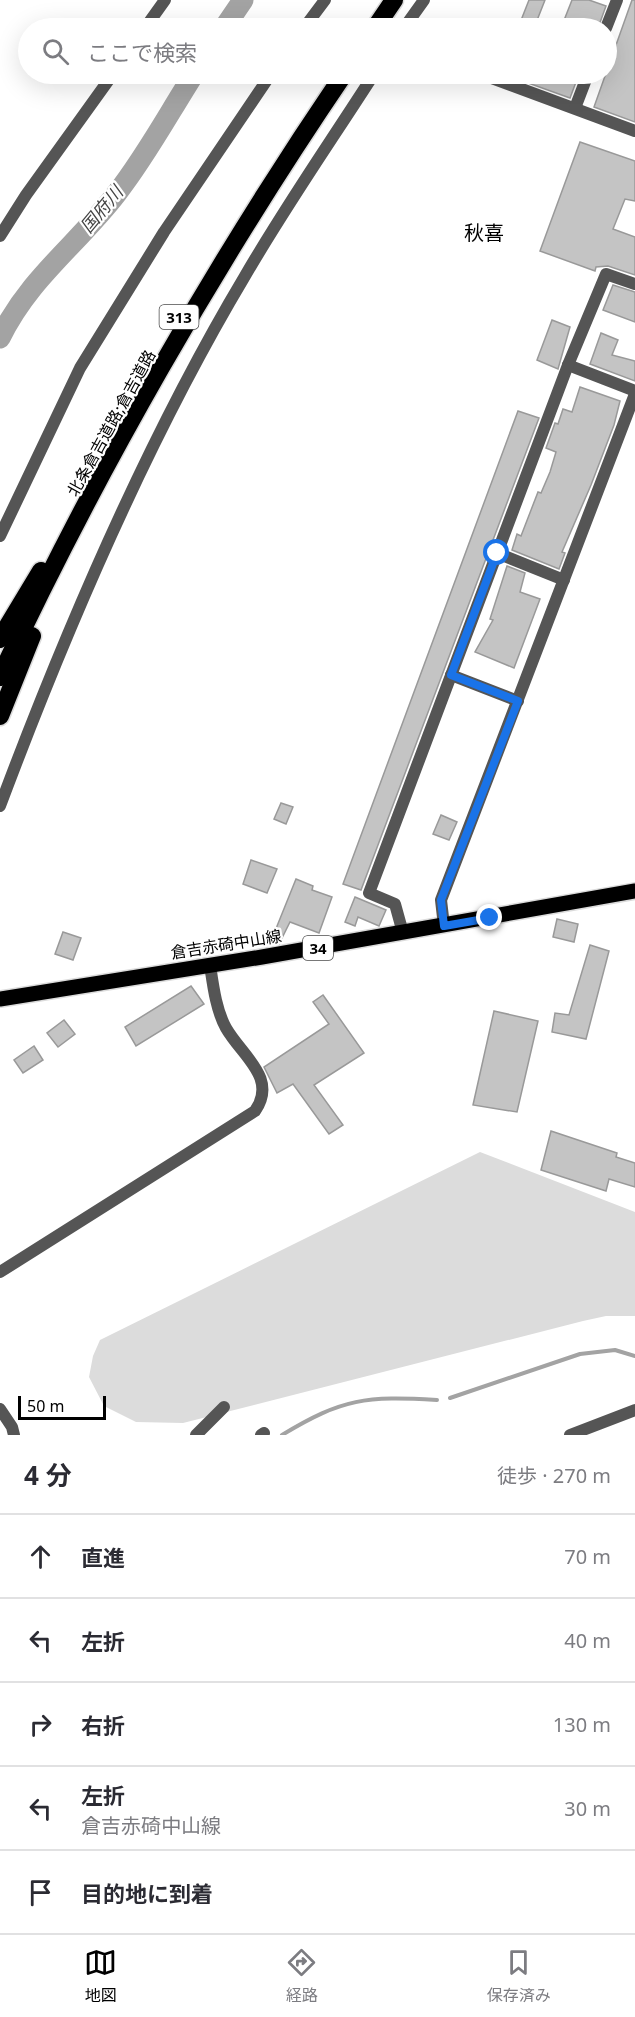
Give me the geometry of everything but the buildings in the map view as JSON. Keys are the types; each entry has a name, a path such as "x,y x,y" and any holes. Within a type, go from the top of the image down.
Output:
{"highway":[{"path":"369,18 381,0"},
{"path":"382,18 394,0"},
{"name":"北条倉吉道路;倉吉道路","path":"0,656 91,471 152,363 240,216 326,84"},
{"name":"北条倉吉道路;倉吉道路","path":"0,677 81,518 226,260 295,146 337,84"},
{"path":"0,716 81,518"},
{"path":"0,639 42,570"}],"main road":[{"name":"倉吉赤碕中山線","path":"0,999 403,933 635,891"}],"street":[{"path":"152,18 165,0"},
{"path":"312,18 325,0"},
{"path":"411,18 424,0"},
{"path":"610,18 617,0"},
{"path":"0,236 26,195 106,84"},
{"path":"0,536 80,368 164,232 264,84"},
{"path":"0,806 120,515 193,371 245,275 368,84"},
{"path":"509,84 635,131"},
{"path":"575,108 584,84"},
{"path":"403,933 395,904 369,893 568,364 606,274 635,284"},
{"path":"444,926 441,900 635,392 568,364"},
{"path":"497,553 564,580"},
{"path":"451,675 518,701"},
{"path":"0,1272 255,1111 264,1098 261,1077 225,1026 214,992 210,965"},
{"path":"196,1435 224,1407"},
{"path":"0,1409 12,1427 14,1435"},
{"path":"570,1435 635,1410"}],"shaded area":[{"path":"480,1152 635,1212 635,1316 606,1316 583,1321 183,1423 136,1422 104,1406 89,1377 93,1356 100,1340"}],"waterway":[{"name":"国府川","path":"231,18 243,0"},
{"name":"国府川","path":"0,338 39,279 102,211 128,179 188,84"},
{"path":"450,1398 580,1354 615,1350 635,1356"},
{"path":"282,1435 322,1413 356,1402 391,1399 437,1400"}],"district":[{"name":"秋喜","path":"484,232"}],"route":[{"path":"490,918 444,926 441,900 518,701 451,675 497,553"}]}
